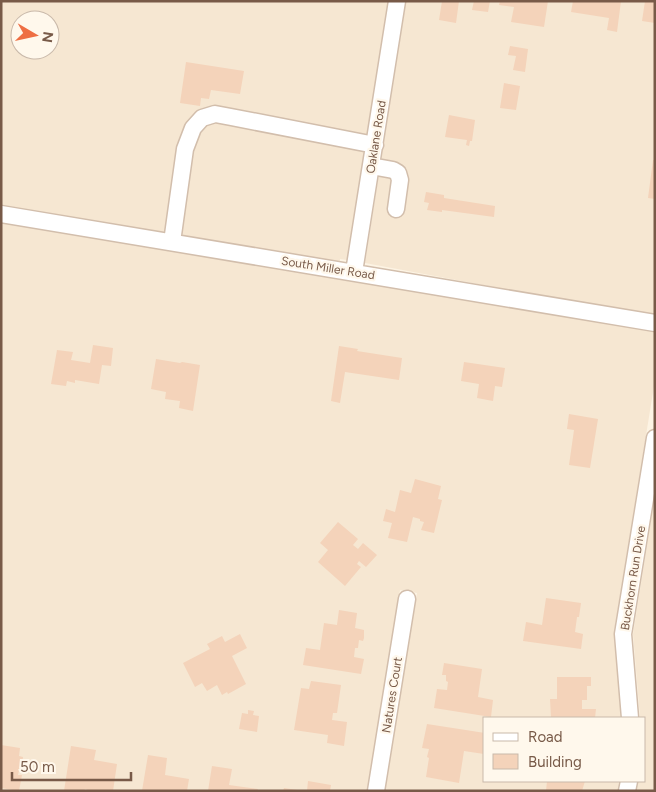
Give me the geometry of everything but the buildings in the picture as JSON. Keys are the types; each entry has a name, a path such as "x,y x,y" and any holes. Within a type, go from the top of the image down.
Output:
{"street":[{"name":"Oaklane Road","path":"354,272 397,1"},
{"path":"172,242 186,149 193,128 202,118 215,114 374,145"},
{"path":"371,166 393,170 398,173 400,180 396,209"},
{"name":"South Miller Road","path":"1,214 655,323"},
{"name":"Buckhorn Run Drive","path":"630,717 623,634 655,438"},
{"name":"Natures Court","path":"376,791 407,599"}],"shaded area":[{"path":"1,1 388,1 347,260 340,259 340,262 1,206"},
{"path":"406,1 655,1 655,315 365,263"},
{"path":"1,222 655,331 655,380 614,632 621,717 483,717 483,782 619,782 618,791 385,791 417,593 400,590 367,791 1,791"},
{"path":"655,496 655,791 636,791 638,782 646,782 646,717 640,717 633,634"}]}
